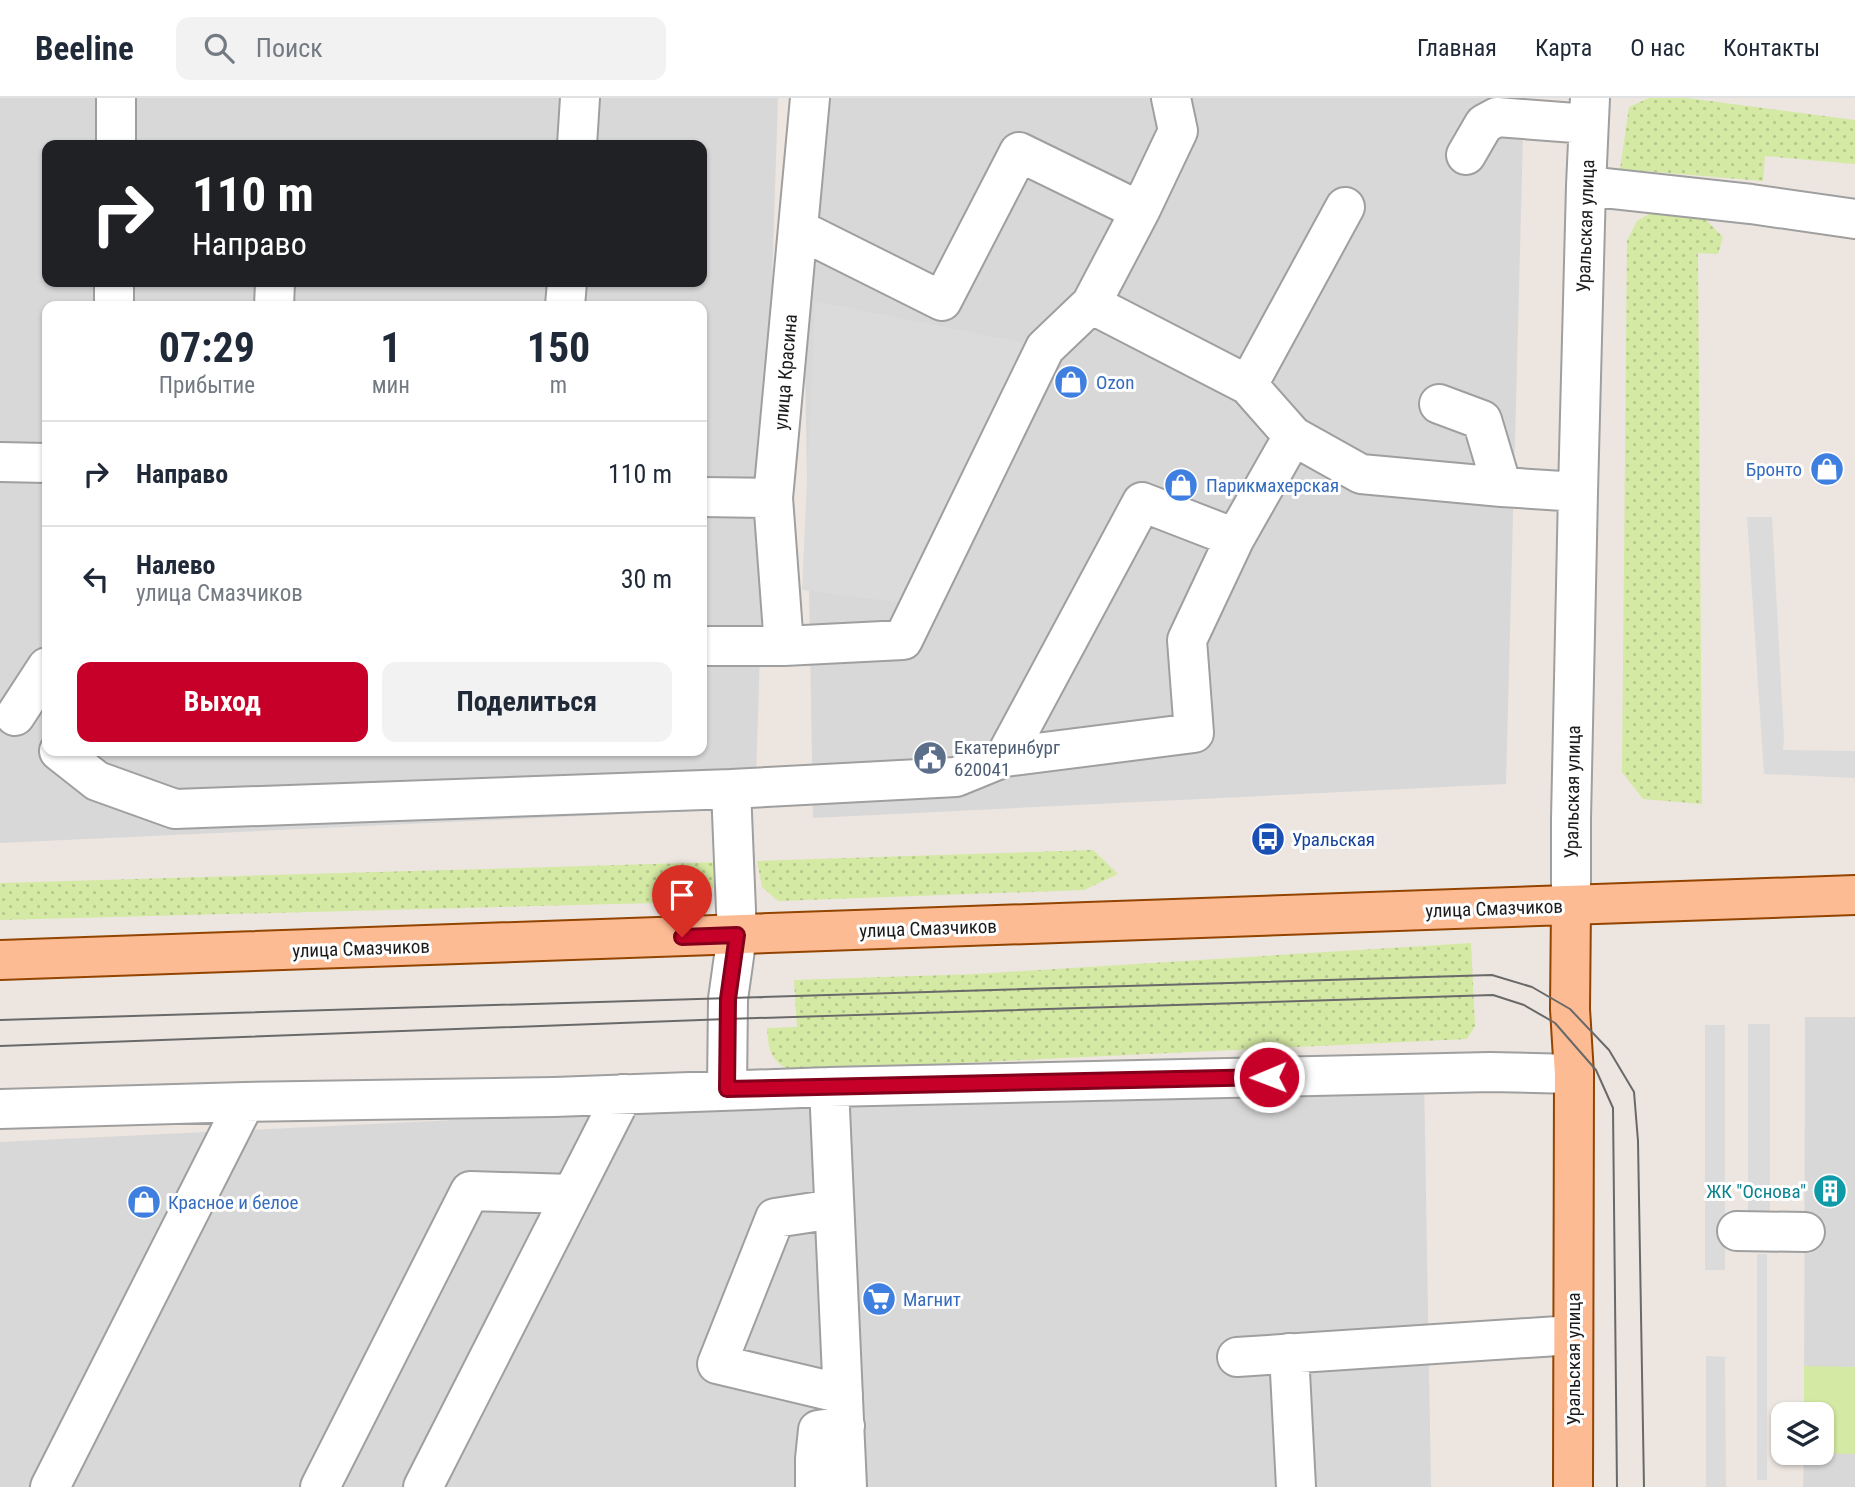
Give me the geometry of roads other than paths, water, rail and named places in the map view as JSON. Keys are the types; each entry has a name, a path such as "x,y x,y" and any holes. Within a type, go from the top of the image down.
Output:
{"main road":[{"name":"улица Смазчиков","path":"0,960 1855,895"},
{"name":"Уральская улица","path":"1571,906 1570,1009 1574,1074 1573,1487"}],"street":[{"path":"116,98 116,140"},
{"path":"577,140 580,98"},
{"name":"улица Красина","path":"784,646 773,498 810,98"},
{"path":"707,646 784,646 903,640 1045,348 1091,304 1140,211 1178,131 1171,98"},
{"path":"1466,155 1485,124 1497,117 1589,111"},
{"name":"Уральская улица","path":"1571,906 1578,492 1589,111"},
{"path":"798,229 942,301 1019,152 1140,211"},
{"path":"1586,186 1751,204 1855,219"},
{"path":"1248,385 1345,207"},
{"path":"1091,304 1248,385 1293,436 1361,474 1502,488 1578,492"},
{"path":"1439,404 1482,420 1502,488"},
{"path":"65,756 97,781 175,809 730,789 956,777 1005,757 1194,733 1187,640 1235,538 1293,436"},
{"path":"0,462 42,463"},
{"path":"707,498 773,498"},
{"path":"1005,757 1142,502 1235,538"},
{"path":"42,673 8,715 42,739"},
{"path":"727,1089 728,999 737,935 730,789"},
{"path":"0,1109 1490,1072 1574,1074"},
{"path":"829,1087 847,1487"},
{"path":"423,1487 623,1094"},
{"path":"50,1487 245,1102"},
{"path":"320,1487 471,1191 572,1194"},
{"path":"835,1209 775,1218 717,1364 844,1410"},
{"path":"1737,1231 1805,1232"},
{"path":"1237,1357 1573,1335"},
{"path":"1289,1353 1296,1487"},
{"path":"816,1487 818,1430 844,1410"}],"tram line":[{"path":"0,1020 1492,975 1532,987 1570,1009 1609,1050 1634,1092 1638,1141 1644,1487"},
{"path":"0,1046 727,1019 1493,995 1524,1005 1555,1023 1596,1070 1613,1108 1617,1487"}],"place":[{"name":"Ozon","path":"1071,382"},
{"name":"Бронто","path":"1827,469"},
{"name":"Парикмахерская","path":"1181,485"},
{"name":"Екатеринбург 620041","path":"930,758"},
{"name":"Уральская","path":"1268,839"},
{"name":"ЖК \"Основа\"","path":"1830,1191"},
{"name":"Красное и белое","path":"144,1202"},
{"name":"Магнит","path":"879,1299"}]}
